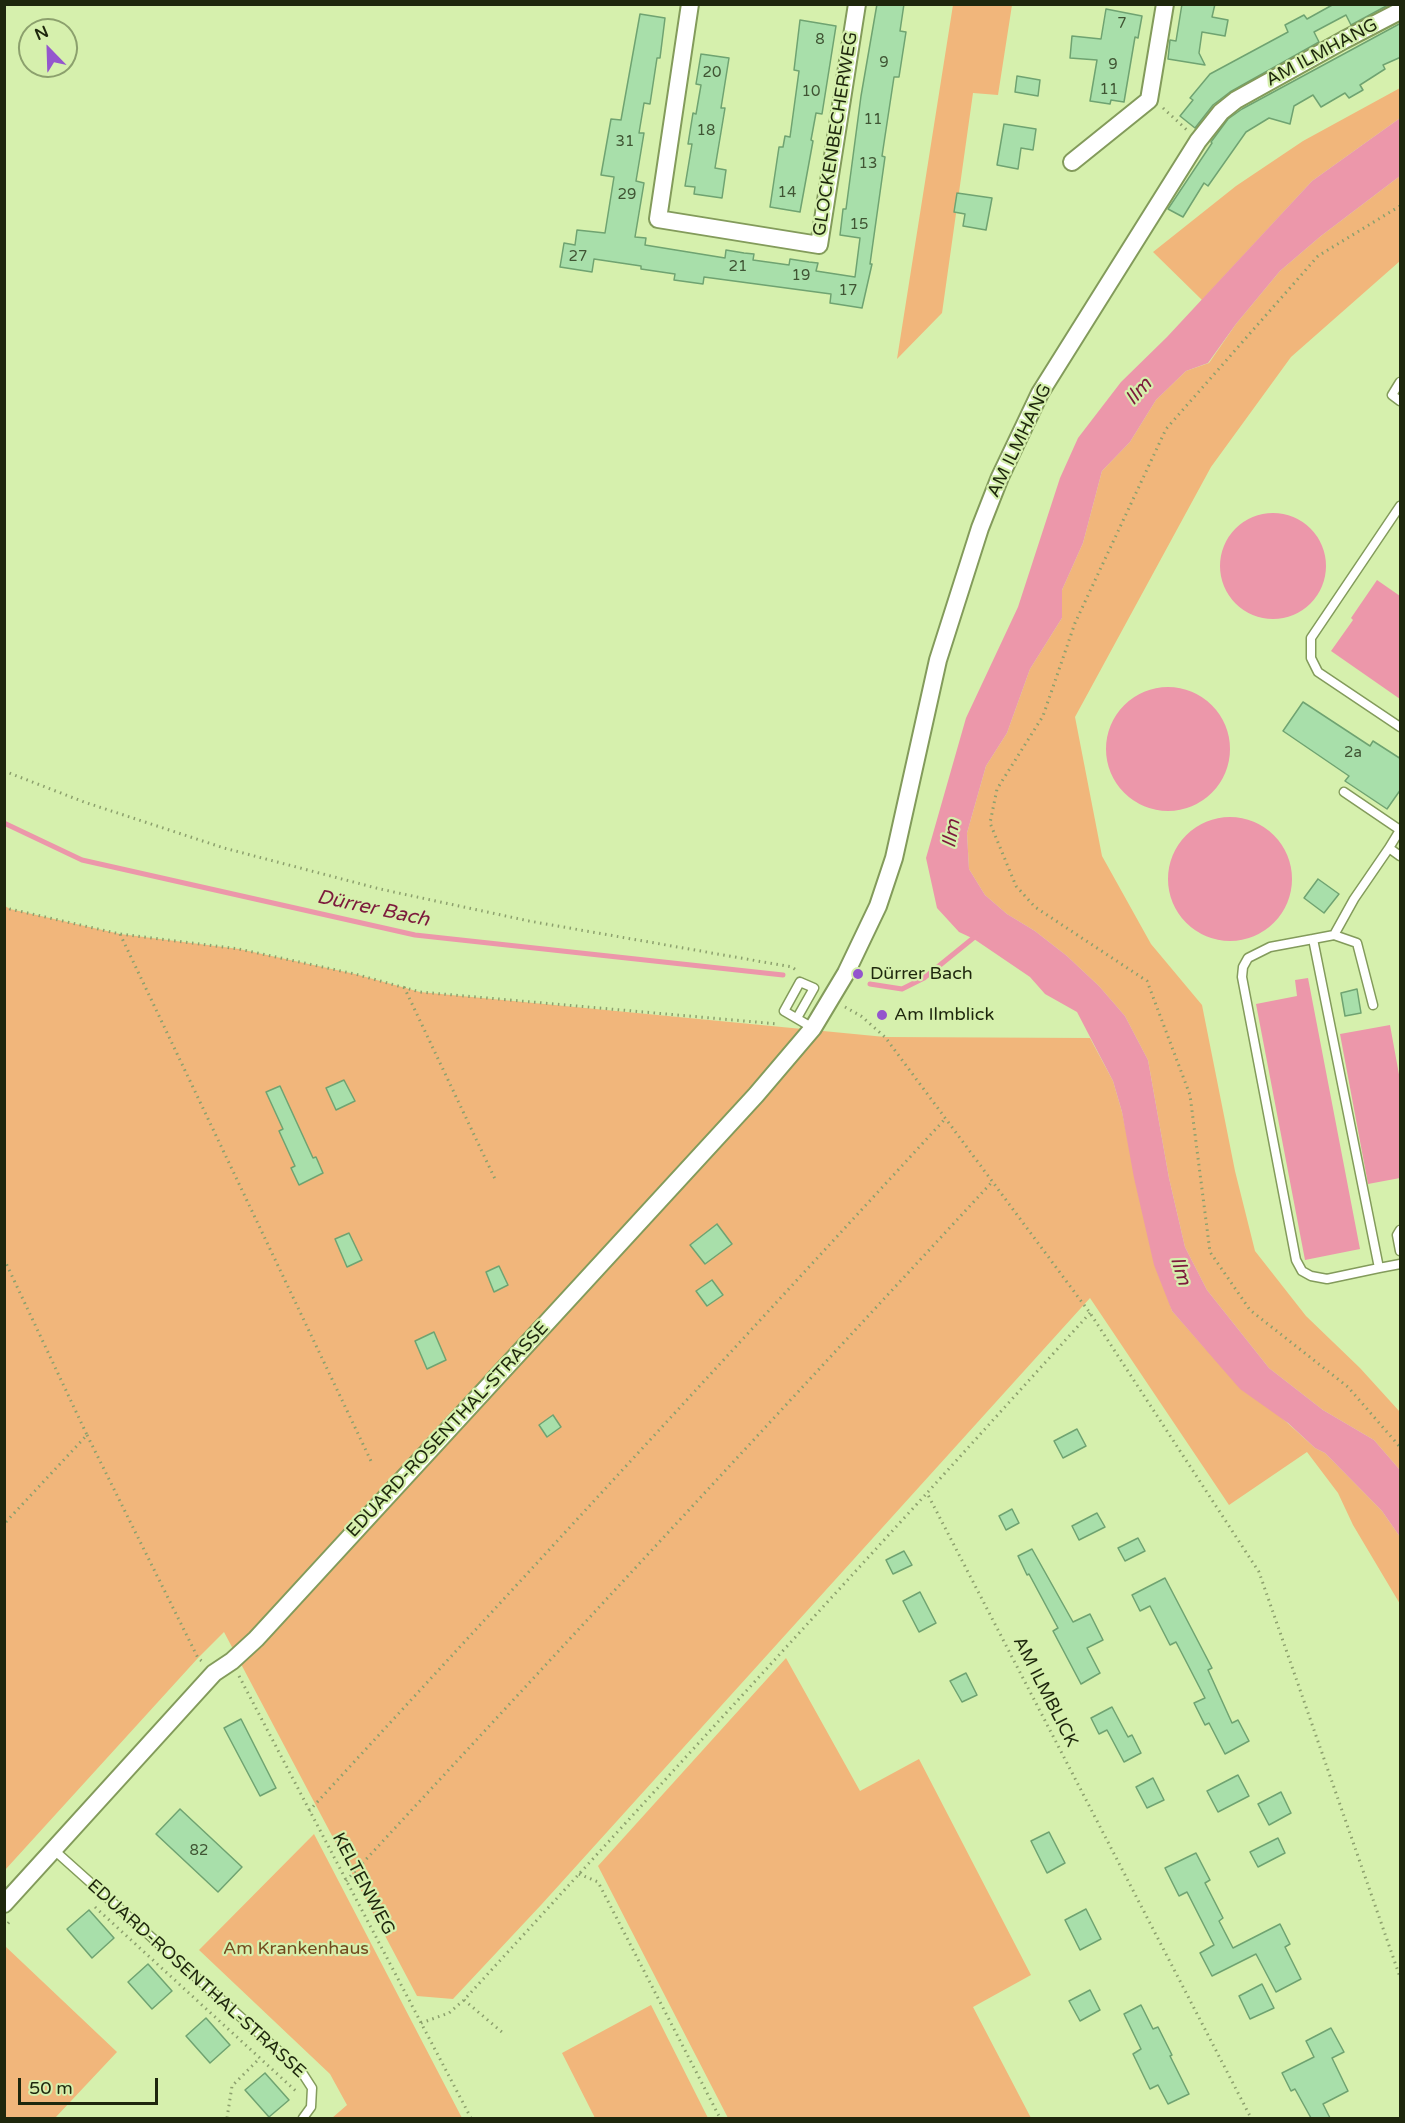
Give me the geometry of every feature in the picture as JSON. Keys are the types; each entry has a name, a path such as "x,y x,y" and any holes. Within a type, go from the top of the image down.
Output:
{"street":[{"name":"GLOCKENBECHERWEG","path":"690,4 658,219 819,245 857,4"},
{"path":"1072,162 1149,100 1165,4"},
{"name":"AM ILMHANG","path":"831,999 878,906 894,858 941,649 980,528 1000,477 1040,393 1198,141 1221,112 1236,100 1401,11"},
{"name":"EDUARD-ROSENTHAL-STRASSE","path":"4,1904 214,1673 232,1661 256,1639 756,1095 813,1028 831,999"}],"lane":[{"path":"1401,382 1392,395 1401,401"},
{"path":"1401,506 1311,638 1311,658 1318,672 1401,727"},
{"path":"1334,935 1354,899 1401,830 1344,792"},
{"path":"1389,848 1401,856"},
{"path":"1373,1005 1357,943 1334,935 1258,951 1248,958 1243,967 1242,977 1296,1260 1302,1271 1311,1276 1327,1279 1401,1264"},
{"path":"1313,939 1378,1268"},
{"path":"797,1018 813,1028"},
{"path":"1401,1230 1397,1235 1401,1251"},
{"name":"EDUARD-ROSENTHAL-STRASSE","path":"54,1850 301,2071 312,2088 311,2106 303,2118"}],"path":[{"path":"1155,101 1182,124"},
{"path":"1401,206 1318,256 1166,429 1075,623 1042,716 997,789 990,823 1016,886 1035,907 1147,981 1190,1095 1210,1252 1250,1310 1348,1387 1401,1447"},
{"path":"4,771 84,802 224,848 369,886 529,921 792,967 800,973"},
{"path":"4,906 120,934 239,949 355,974 420,992 813,1028"},
{"path":"120,934 371,1461"},
{"path":"404,987 495,1179"},
{"path":"831,999 861,1016 885,1037 1090,1313 1258,1572 1401,1977"},
{"path":"309,1811 945,1119"},
{"path":"346,1881 992,1182"},
{"path":"4,1259 87,1435 198,1658 214,1673"},
{"path":"421,2023 449,2013 464,2000 1090,1313"},
{"path":"4,1524 87,1435"},
{"name":"AM ILMBLICK","path":"927,1493 1251,2118"},
{"name":"KELTENWEG","path":"232,1661 471,2118"},
{"path":"579,1874 598,1882 720,2118"},
{"path":"90,1903 298,2094 311,2098"},
{"path":"464,2000 503,2033"},
{"path":"227,2118 232,2086 260,2058"}],"green space":[{"path":"953,5 1012,5 998,95 973,93 942,313 897,359"},
{"path":"1400,88 1400,118 1312,181 1202,300 1153,252 1236,186 1303,141"},
{"path":"1400,176 1400,261 1291,357 1211,467 1075,717 1102,856 1151,944 1202,1005 1235,1171 1255,1251 1306,1316 1360,1368 1400,1412 1400,1470 1374,1440 1323,1410 1269,1368 1207,1290 1185,1247 1169,1178 1148,1060 1125,1016 1099,986 1067,956 1035,931 1007,914 985,895 969,869 967,833 986,766 1007,733 1030,669 1062,618 1062,590 1083,543 1102,471 1130,442 1156,400 1186,371 1209,363 1236,324 1280,271 1321,236"},
{"path":"5,906 120,934 239,949 355,974 420,992 885,1037 1090,1038 1113,1081 1122,1112 1145,1220 1172,1311 1204,1347 1315,1448 1325,1453 1382,1511 1400,1537 1400,1604 1353,1525 1338,1493 1307,1452 1229,1505 1090,1298 541,1905 453,1999 417,1996 224,1632 5,1870"},
{"path":"786,1658 860,1791 919,1759 1031,1975 973,2007 1031,2118 728,2118 598,1866"},
{"name":"Am Krankenhaus","path":"314,1834 462,2118 332,2118 347,2105 330,2074 199,1950"},
{"path":"5,1946 117,2052 55,2118 5,2118"},
{"path":"651,2005 708,2118 595,2118 562,2053"}],"water":[{"name":"Ilm","path":"1400,118 1400,176 1321,236 1280,271 1236,324 1208,363 1186,371 1156,400 1130,442 1102,471 1083,543 1062,590 1062,618 1030,669 1007,733 986,766 967,833 969,869 985,895 1007,914 1035,931 1067,956 1099,986 1125,1016 1148,1060 1169,1178 1185,1247 1207,1290 1269,1368 1323,1410 1374,1440 1400,1470 1400,1537 1382,1511 1325,1453 1315,1448 1288,1423 1240,1389 1172,1311 1154,1265 1122,1112 1113,1081 1077,1012 1045,994 1030,977 974,939 959,932 937,908 926,858 966,718 1018,607 1060,478 1078,438 1121,382 1167,337 1312,181"},
{"path":"1273,513 1293,517 1310,529 1322,546 1326,566 1322,586 1310,603 1293,615 1273,619 1253,615 1236,603 1224,586 1220,566 1224,546 1236,529 1253,517"},
{"path":"1377,580 1400,596 1400,699 1331,651"},
{"path":"1168,687 1192,692 1203,697 1212,705 1220,714 1225,725 1230,749 1225,773 1220,784 1212,793 1203,801 1192,806 1168,811 1144,806 1133,801 1124,793 1116,784 1111,773 1106,749 1111,725 1116,714 1124,705 1133,697 1144,692"},
{"path":"1230,817 1254,822 1274,835 1287,855 1292,879 1287,903 1274,923 1254,936 1230,941 1206,936 1186,923 1173,903 1168,879 1173,855 1186,835 1206,822"},
{"path":"1308,978 1360,1249 1305,1260 1256,1004 1297,996 1295,980"},
{"path":"1390,1025 1400,1080 1400,1178 1368,1184 1340,1034"}],"building":[{"path":"877,4 904,4 900,31 906,32 899,77 894,77 882,156 885,157 870,264 872,264 862,308 830,303 831,294 704,277 703,284 674,280 675,274 594,259 592,272 560,267 564,243 575,245 577,230 605,233 614,177 601,175 611,119 621,120 640,14 665,18 660,58 657,58 650,104 644,103 639,133 644,133 636,181 644,183 635,237 646,238 645,245 725,258 726,250 754,254 753,260 789,265 790,259 818,263 816,271 855,277 860,238 840,235 843,209 846,209 861,96"},
{"path":"1182,4 1215,4 1212,17 1228,20 1225,36 1202,32 1199,53 1205,65 1168,59 1170,40 1176,41"},
{"path":"1334,4 1390,4 1351,25 1346,15 1314,32 1319,42 1230,92 1213,105 1195,128 1180,116 1193,100 1190,98 1210,74 1288,32 1285,25 1304,15 1307,19"},
{"path":"1106,9 1142,16 1138,38 1135,37 1124,102 1111,100 1110,104 1090,101 1097,60 1070,58 1072,36 1101,39"},
{"path":"800,20 836,26 822,114 816,113 800,212 770,207 779,147 783,147 785,136 790,137 799,71 794,70"},
{"path":"1401,23 1401,57 1383,65 1385,69 1360,85 1363,90 1349,98 1345,93 1321,107 1313,95 1294,106 1290,124 1269,118 1246,132 1208,186 1204,183 1183,217 1168,209 1228,119 1242,109"},
{"path":"701,54 729,58 721,108 725,108 715,168 726,170 722,198 694,194 695,187 685,186 692,144 688,144 701,85 696,84"},
{"path":"1017,76 1040,80 1038,96 1015,92"},
{"path":"1004,124 1036,129 1033,150 1021,148 1018,169 997,165"},
{"path":"957,193 992,198 986,230 963,226 965,214 954,212"},
{"path":"1303,702 1370,746 1373,741 1401,759 1401,789 1387,809 1345,781 1349,776 1283,731"},
{"path":"1318,879 1339,894 1324,913 1304,898"},
{"path":"1357,989 1361,1013 1345,1016 1341,993"},
{"path":"344,1080 355,1101 336,1110 326,1088"},
{"path":"280,1086 313,1158 316,1157 323,1173 299,1185 291,1168 295,1166 279,1131 283,1129 266,1092"},
{"path":"717,1224 732,1244 705,1264 690,1245"},
{"path":"349,1233 362,1260 347,1267 335,1239"},
{"path":"499,1266 508,1285 494,1292 486,1272"},
{"path":"712,1280 723,1295 707,1306 696,1291"},
{"path":"434,1332 446,1360 427,1369 415,1341"},
{"path":"553,1415 561,1427 547,1437 539,1425"},
{"path":"1077,1429 1086,1446 1063,1458 1054,1441"},
{"path":"1012,1509 1019,1523 1006,1530 999,1516"},
{"path":"1097,1513 1105,1527 1079,1540 1072,1526"},
{"path":"1138,1538 1145,1551 1125,1561 1118,1548"},
{"path":"1032,1549 1073,1622 1090,1614 1103,1640 1087,1648 1100,1673 1081,1684 1053,1631 1058,1628 1018,1556"},
{"path":"904,1551 912,1565 893,1574 886,1560"},
{"path":"1165,1578 1212,1668 1208,1670 1232,1723 1238,1720 1249,1741 1225,1754 1209,1723 1205,1725 1194,1703 1205,1698 1176,1642 1170,1645 1150,1606 1140,1611 1132,1595"},
{"path":"920,1592 936,1623 919,1632 903,1601"},
{"path":"966,1673 977,1695 962,1702 950,1681"},
{"path":"1112,1707 1128,1737 1132,1735 1141,1753 1124,1762 1107,1730 1099,1734 1091,1718"},
{"path":"241,1719 276,1788 260,1796 224,1728"},
{"path":"1238,1775 1249,1796 1218,1812 1207,1791"},
{"path":"1153,1778 1164,1800 1147,1808 1136,1787"},
{"path":"1281,1792 1291,1813 1269,1825 1258,1804"},
{"path":"180,1809 242,1867 218,1892 156,1834"},
{"path":"1049,1832 1065,1863 1047,1873 1031,1841"},
{"path":"1278,1838 1285,1853 1258,1867 1250,1852"},
{"path":"1196,1853 1210,1880 1205,1883 1223,1918 1219,1921 1233,1948 1280,1924 1290,1944 1285,1947 1301,1979 1276,1992 1256,1954 1212,1976 1200,1953 1214,1945 1187,1892 1179,1896 1165,1868"},
{"path":"1086,1909 1101,1939 1080,1950 1065,1920"},
{"path":"89,1910 114,1938 92,1958 67,1929"},
{"path":"148,1964 172,1991 152,2009 128,1982"},
{"path":"1262,1984 1274,2008 1250,2019 1239,1996"},
{"path":"1090,1990 1100,2010 1080,2021 1069,2001"},
{"path":"1141,2005 1153,2029 1158,2027 1189,2094 1168,2104 1158,2085 1150,2089 1133,2054 1141,2049 1124,2014"},
{"path":"206,2018 230,2045 210,2063 186,2036"},
{"path":"1331,2028 1344,2052 1332,2058 1348,2091 1323,2104 1330,2118 1311,2118 1295,2089 1291,2091 1282,2073 1314,2057 1306,2041"},
{"path":"265,2073 289,2100 269,2117 245,2090"}],"waterway":[{"name":"Dürrer Bach","path":"4,823 82,860 415,935 783,975"},
{"name":"Dürrer Bach","path":"870,984 902,989 924,978 977,935"}],"place":[{"name":"Dürrer Bach","path":"858,974"},
{"name":"Am Ilmblick","path":"882,1015"}]}
